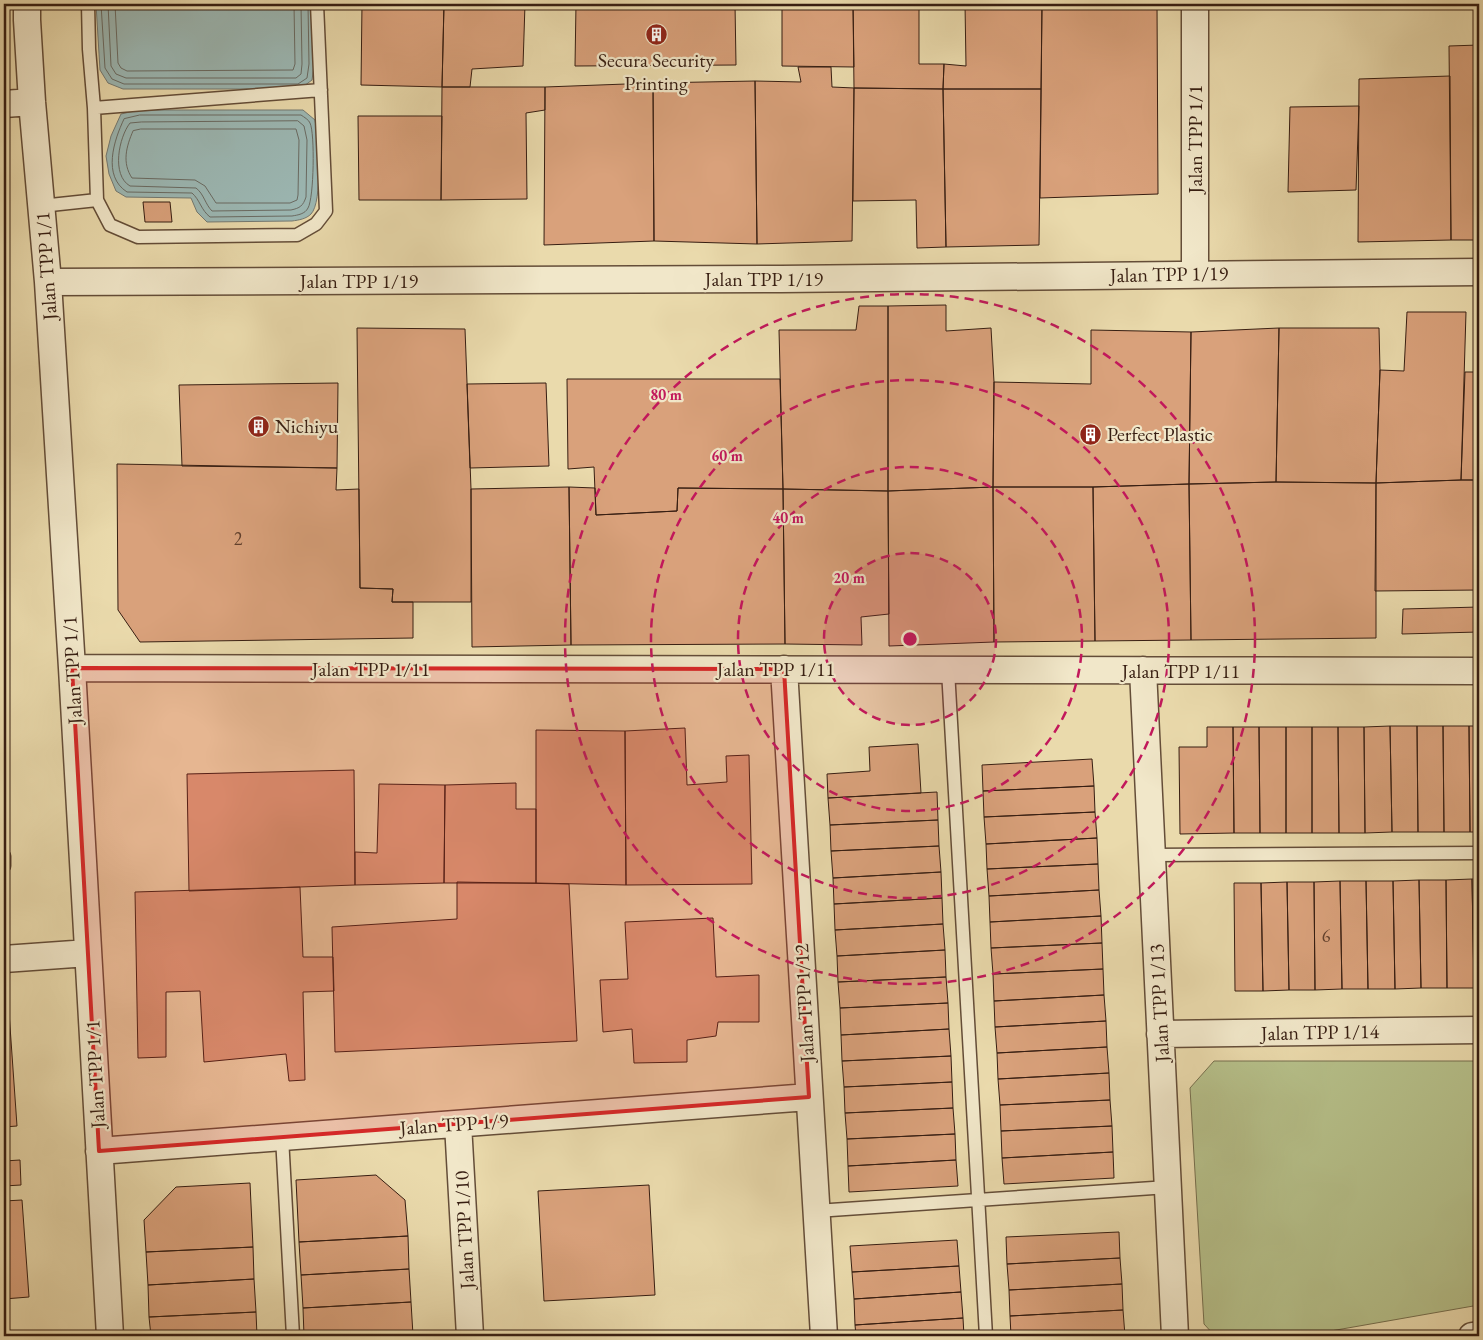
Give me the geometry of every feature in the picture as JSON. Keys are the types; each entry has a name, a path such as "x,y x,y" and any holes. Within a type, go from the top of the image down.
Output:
{"street":[{"name":"Jalan TPP 1/1","path":"27,4 32,102 48,282 110,1336"},
{"name":"Jalan TPP 1/1","path":"1195,274 1196,4"},
{"path":"4,104 32,102"},
{"name":"Jalan TPP 1/19","path":"48,282 781,279 1479,272"},
{"name":"Jalan TPP 1/11","path":"72,668 1479,671"},
{"name":"Jalan TPP 1/12","path":"784,669 824,1336"},
{"name":"Jalan TPP 1/13","path":"1142,670 1175,1336"},
{"path":"4,959 88,953"},
{"name":"Jalan TPP 1/14","path":"1160,1034 1479,1030"},
{"name":"Jalan TPP 1/9","path":"99,1151 809,1097"},
{"name":"Jalan TPP 1/10","path":"458,1124 470,1336"},
{"path":"1472,1336 1479,1335"}],"lane":[{"path":"88,4 97,200 110,225 138,238 297,235 316,224 326,211 317,4"},
{"path":"94,108 321,90"},
{"path":"42,206 97,200"},
{"path":"948,670 986,1336"},
{"path":"1152,855 1479,853"},
{"path":"4,856 4,866"},
{"path":"282,1137 293,1336"},
{"path":"816,1212 1168,1186"}],"highlighted area":[{"path":"72,668 784,669 809,1097 99,1151"}],"green space":[{"path":"1214,1061 1479,1061 1479,1305 1302,1336 1215,1336 1204,1324 1190,1088"}],"water":[{"path":"96,4 313,4 314,65 312,80 300,89 123,89 108,83 100,70"},
{"path":"139,110 303,110 315,120 317,140 319,169 317,197 311,214 300,220 292,221 207,222 197,212 191,198 126,197 116,191 109,174 106,156 111,136 121,114"}],"building":[{"path":"362,4 444,4 442,87 361,85"},
{"path":"444,4 525,4 523,66 472,69 470,87 442,87"},
{"name":"Secura Security Printing","path":"576,4 735,4 736,65 575,66"},
{"path":"782,4 853,4 854,67 782,66"},
{"path":"853,4 919,4 919,64 944,64 943,89 854,88"},
{"path":"965,4 1042,4 1041,89 943,89 944,64 966,66"},
{"path":"1042,4 1157,4 1158,194 1040,198"},
{"path":"1479,45 1479,240 1451,240 1449,46"},
{"path":"798,67 831,67 832,87 854,88 852,241 757,244 755,81 801,82"},
{"path":"1450,76 1451,240 1358,242 1359,79"},
{"path":"755,81 757,244 654,241 653,83"},
{"path":"653,83 654,241 544,245 545,87"},
{"path":"442,87 545,87 545,110 526,113 527,199 441,200"},
{"path":"854,88 943,89 946,247 917,248 916,200 853,201"},
{"path":"943,89 1041,89 1039,245 946,247"},
{"path":"1359,106 1356,190 1288,192 1290,107"},
{"path":"358,116 442,116 441,200 359,200"},
{"path":"143,202 170,202 172,222 145,222"},
{"path":"946,305 946,331 991,328 994,382 993,487 888,491 888,306"},
{"path":"859,306 888,306 888,491 783,489 779,330 856,330"},
{"path":"1407,312 1466,312 1461,480 1376,483 1380,370 1404,371"},
{"path":"357,328 465,329 471,489 471,602 392,602 393,589 360,588"},
{"path":"1279,328 1276,482 1189,484 1191,332"},
{"path":"1279,328 1379,328 1380,370 1376,483 1276,482"},
{"name":"Perfect Plastic","path":"1091,330 1191,332 1189,484 1093,487 993,487 994,382 1091,384"},
{"path":"1465,372 1479,372 1479,480 1461,480"},
{"path":"567,379 780,379 783,489 678,488 677,511 596,515 594,467 568,469"},
{"name":"Nichiyu","path":"338,383 337,468 182,466 179,385"},
{"path":"546,383 549,466 470,468 467,384"},
{"path":"117,464 337,468 336,490 359,489 360,588 393,589 392,602 413,602 413,638 140,642 118,610"},
{"path":"1479,480 1479,590 1375,591 1376,483"},
{"path":"1276,482 1376,483 1376,638 1191,640 1189,484"},
{"path":"1189,484 1191,640 1095,641 1093,487"},
{"path":"569,487 571,645 472,647 471,489"},
{"path":"569,487 595,488 596,515 677,511 678,488 783,489 785,644 571,645"},
{"path":"993,487 1093,487 1095,641 994,642"},
{"path":"993,487 994,642 889,646 888,491"},
{"path":"783,489 888,491 889,614 861,617 862,645 785,644"},
{"path":"1479,607 1479,632 1402,634 1403,609"},
{"path":"1390,726 1417,726 1418,832 1392,832"},
{"path":"1390,726 1392,832 1365,833 1364,727"},
{"path":"1417,726 1443,726 1444,832 1418,832"},
{"path":"1443,726 1469,726 1470,832 1444,832"},
{"path":"1469,726 1479,726 1479,832 1470,832"},
{"path":"1207,727 1233,727 1234,833 1180,834 1179,747 1207,747"},
{"path":"1233,727 1259,727 1260,833 1234,833"},
{"path":"1259,727 1286,727 1286,833 1260,833"},
{"path":"1286,727 1312,727 1312,833 1286,833"},
{"path":"1312,727 1338,727 1339,833 1312,833"},
{"path":"1338,727 1364,727 1365,833 1339,833"},
{"path":"685,728 687,785 727,782 726,756 749,755 752,884 626,885 625,731"},
{"path":"536,730 625,731 626,885 536,883"},
{"path":"918,744 921,793 828,798 827,774 870,771 869,747"},
{"path":"1092,759 1094,786 983,791 982,765"},
{"path":"354,770 355,885 189,891 187,774"},
{"path":"516,783 516,809 536,809 536,883 444,883 445,785"},
{"path":"379,784 445,785 444,883 355,885 355,852 377,853"},
{"path":"1094,786 1095,812 984,817 983,791"},
{"path":"937,792 938,820 830,825 828,798"},
{"path":"1095,812 1097,838 986,844 984,817"},
{"path":"938,820 939,846 831,851 830,825"},
{"path":"1097,838 1098,864 987,869 986,844"},
{"path":"939,846 941,872 833,878 831,851"},
{"path":"1098,864 1099,890 989,896 987,869"},
{"path":"941,872 942,898 834,904 833,878"},
{"path":"1472,879 1479,879 1479,988 1474,988"},
{"path":"1472,879 1474,988 1447,988 1446,880"},
{"path":"1419,880 1446,880 1447,988 1421,988"},
{"path":"1419,880 1421,988 1395,989 1393,881"},
{"path":"1340,881 1366,881 1368,989 1342,989"},
{"path":"1340,881 1342,989 1315,990 1314,882"},
{"path":"1366,881 1393,881 1395,989 1368,989"},
{"path":"457,882 569,884 577,1041 335,1052 332,927 457,919"},
{"path":"1287,882 1289,990 1263,991 1261,883"},
{"path":"1287,882 1314,882 1315,990 1289,990"},
{"path":"1234,883 1261,883 1263,991 1235,991"},
{"path":"300,887 303,957 333,957 334,991 303,992 305,1080 289,1081 286,1054 204,1062 200,991 166,992 166,1057 138,1058 135,892"},
{"path":"1099,890 1101,916 990,922 989,896"},
{"path":"942,898 943,924 835,930 834,904"},
{"path":"1101,916 1102,943 991,948 990,922"},
{"path":"713,918 716,977 759,975 759,1022 718,1022 716,1036 687,1040 687,1062 634,1063 632,1029 603,1032 600,980 628,979 625,922"},
{"path":"943,924 945,950 837,956 835,930"},
{"path":"1102,943 1103,969 993,974 991,948"},
{"path":"945,950 946,977 838,982 837,956"},
{"path":"1103,969 1104,995 994,1001 993,974"},
{"path":"946,977 948,1003 840,1008 838,982"},
{"path":"1104,995 1106,1021 995,1027 994,1001"},
{"path":"948,1003 949,1029 841,1035 840,1008"},
{"path":"4,1012 9,1012 17,1126 4,1127"},
{"path":"1106,1021 1107,1047 997,1053 995,1027"},
{"path":"949,1029 951,1056 842,1061 841,1035"},
{"path":"1107,1047 1109,1073 998,1079 997,1053"},
{"path":"951,1056 952,1082 844,1087 842,1061"},
{"path":"1109,1073 1110,1100 1000,1105 998,1079"},
{"path":"952,1082 953,1108 845,1113 844,1087"},
{"path":"1110,1100 1112,1126 1001,1131 1000,1105"},
{"path":"953,1108 955,1134 847,1139 845,1113"},
{"path":"1112,1126 1113,1152 1002,1158 1001,1131"},
{"path":"955,1134 956,1160 848,1166 847,1139"},
{"path":"1113,1152 1114,1178 1004,1184 1002,1158"},
{"path":"20,1160 21,1185 4,1186 4,1161"},
{"path":"956,1160 958,1186 849,1192 848,1166"},
{"path":"376,1175 405,1200 408,1236 299,1242 296,1180"},
{"path":"250,1183 253,1247 146,1252 144,1220 176,1187"},
{"path":"649,1185 655,1295 544,1301 538,1191"},
{"path":"22,1200 29,1297 4,1299 4,1201"},
{"path":"1119,1232 1120,1258 1007,1264 1006,1237"},
{"path":"408,1236 409,1269 301,1275 299,1242"},
{"path":"957,1240 959,1266 852,1272 850,1246"},
{"path":"253,1247 254,1279 148,1285 146,1252"},
{"path":"1120,1258 1122,1284 1009,1290 1007,1264"},
{"path":"959,1266 961,1292 854,1299 852,1272"},
{"path":"409,1269 411,1302 303,1308 301,1275"},
{"path":"254,1279 256,1312 149,1317 148,1285"},
{"path":"1122,1284 1123,1310 1010,1316 1009,1290"},
{"path":"961,1292 963,1318 855,1325 854,1299"},
{"path":"411,1302 413,1335 304,1336 303,1308"},
{"path":"1123,1310 1125,1336 1011,1336 1010,1316"},
{"path":"256,1312 257,1336 151,1336 149,1317"},
{"path":"963,1318 964,1336 856,1336 855,1325"}],"place":[{"name":"Secura Security Printing","path":"656,34"},
{"name":"Nichiyu","path":"259,426"},
{"name":"Perfect Plastic","path":"1091,434"}]}
